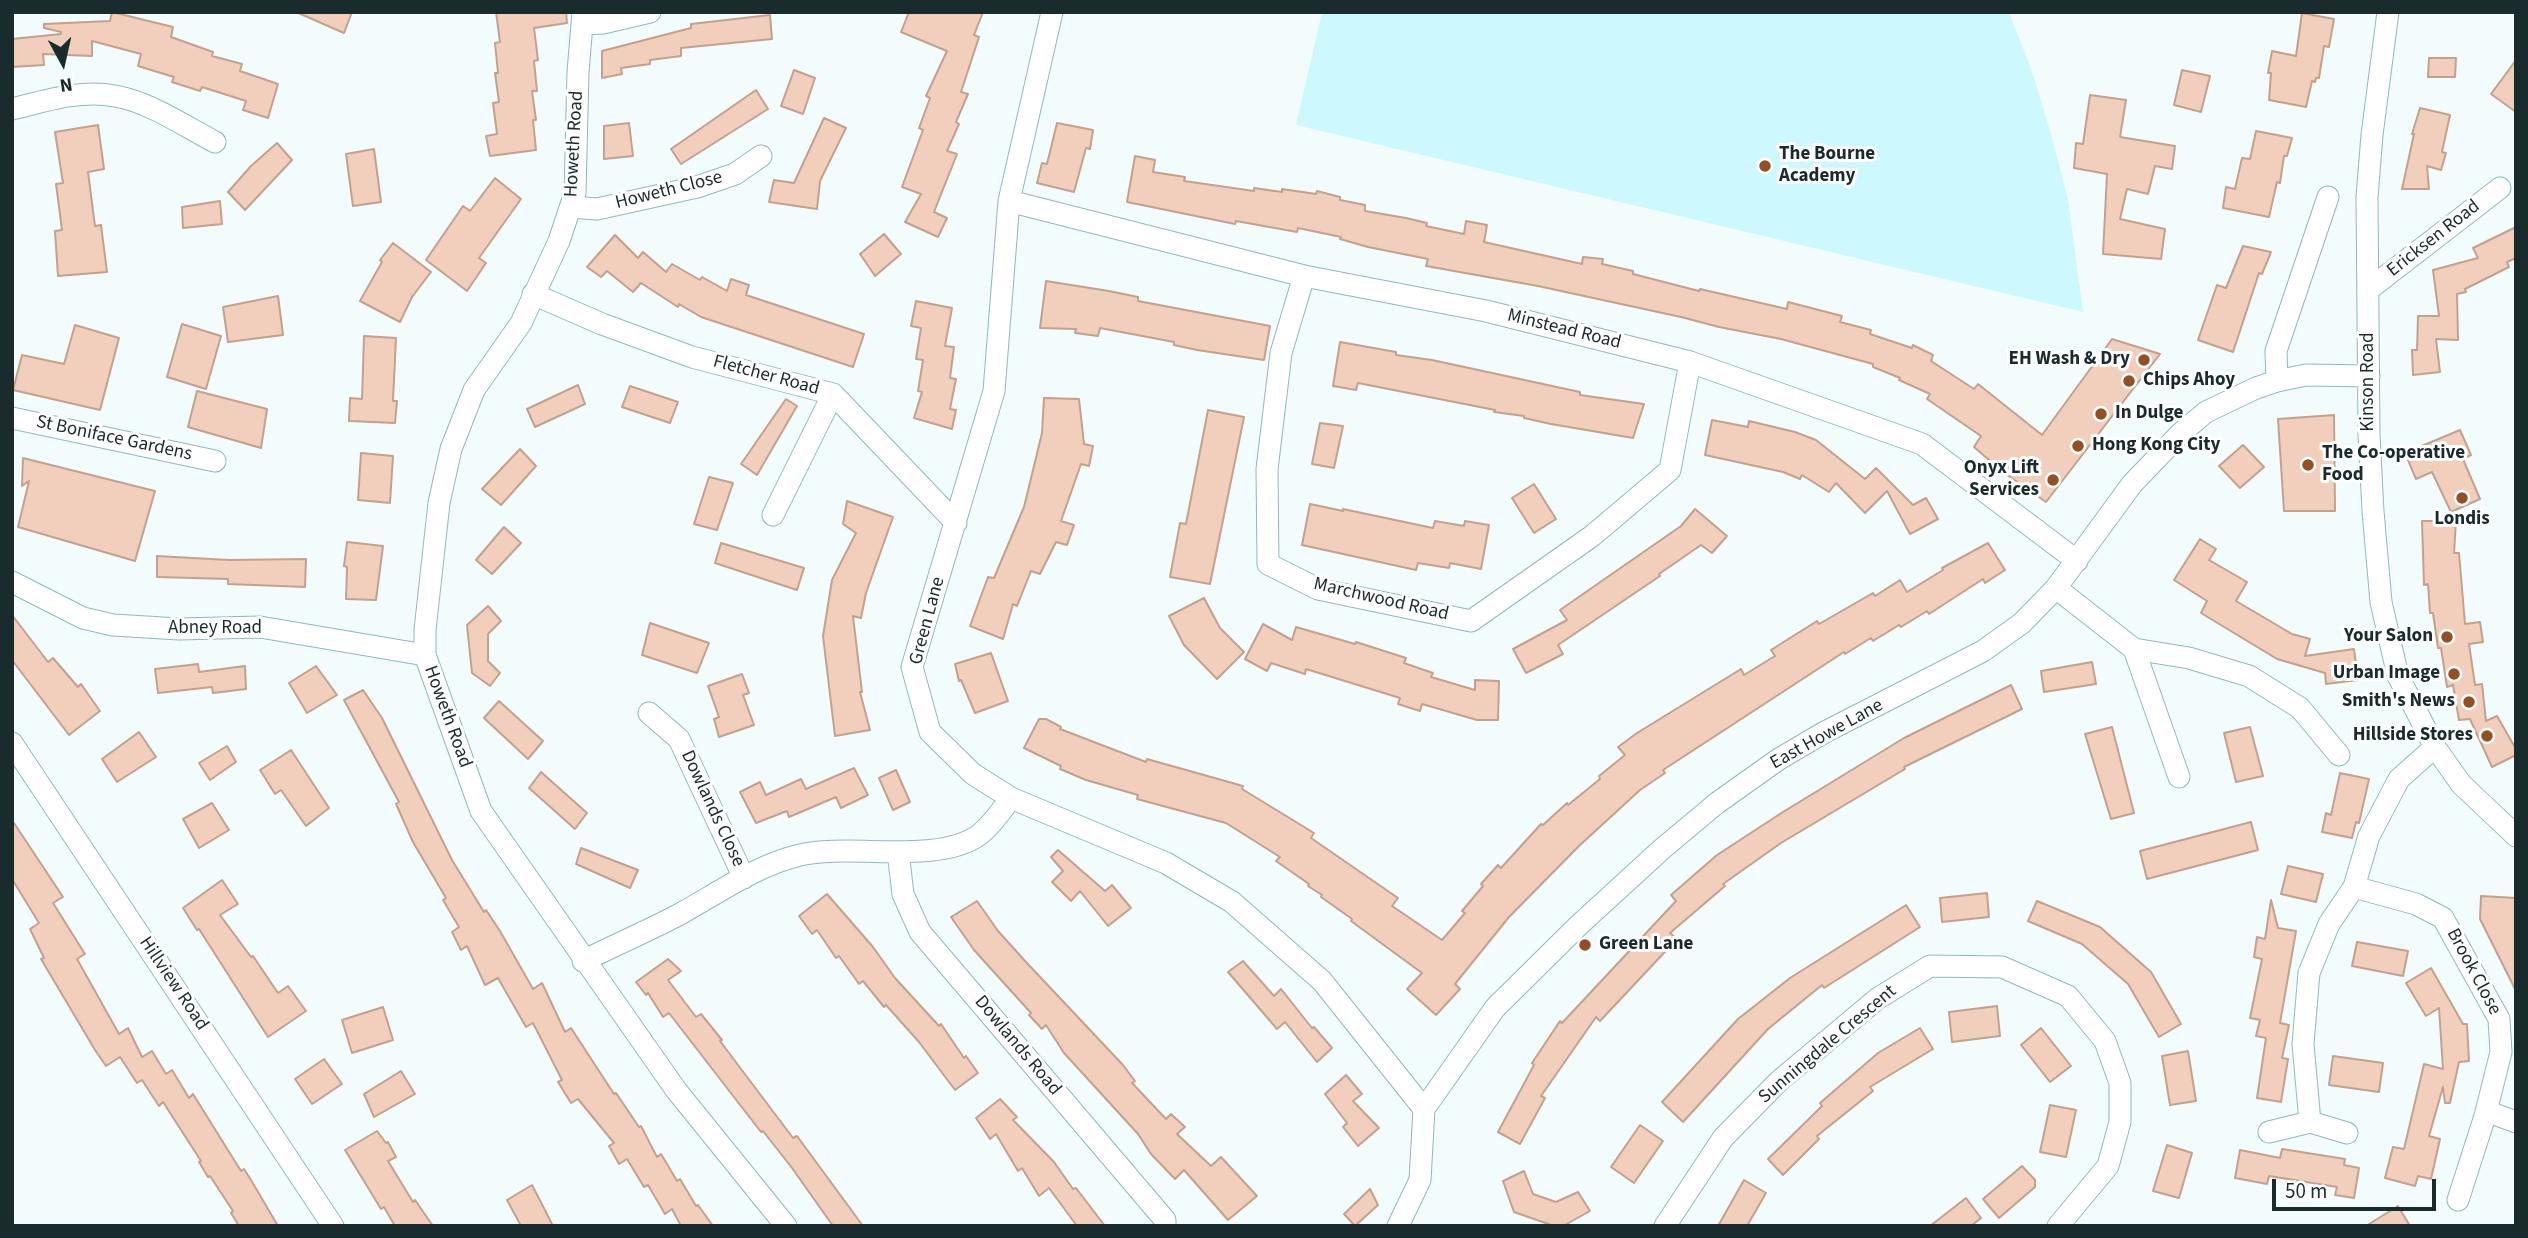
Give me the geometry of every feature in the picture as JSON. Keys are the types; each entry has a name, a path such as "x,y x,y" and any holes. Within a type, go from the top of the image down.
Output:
{"street":[{"path":"583,18 603,23 650,12"},
{"name":"Green Lane","path":"1052,12 1009,201 994,391 912,667 930,732 973,774 1011,799 1166,863 1232,902 1322,981 1424,1110"},
{"name":"Kinson Road","path":"2388,12 2371,135 2368,185 2372,498 2381,602 2398,677 2435,747 2461,784 2516,836"},
{"name":"Howeth Road","path":"583,18 578,72 575,193 559,241 521,323 474,390 451,449 439,503 425,630 425,655 481,811 583,961 676,1090 786,1226"},
{"path":"12,109 62,97 101,94 116,96 144,106 215,142"},
{"name":"Howeth Close","path":"571,207 597,209 697,187 735,174 761,156"},
{"name":"Ericksen Road","path":"2368,290 2500,188"},
{"path":"2277,381 2276,351 2328,197"},
{"name":"Minstead Road","path":"1009,201 1304,276 1486,310 1690,362 1922,444 2077,561"},
{"name":"Marchwood Road","path":"1304,276 1281,353 1267,469 1268,564 1318,589 1471,621 1592,536 1670,471 1690,362"},
{"name":"Fletcher Road","path":"533,294 602,324 692,357 833,394 956,523"},
{"name":"East Howe Lane","path":"1424,1110 1495,1008 1579,925 1662,849 1708,810 1779,760 1825,732 1983,651 2022,623 2056,589 2132,484 2181,433 2206,412 2277,381 2306,375 2369,376"},
{"path":"773,515 833,394"},
{"name":"St Boniface Gardens","path":"12,418 215,461"},
{"name":"Abney Road","path":"12,582 83,618 113,625 179,629 260,627 425,655"},
{"path":"2056,589 2134,649 2189,658 2249,676 2300,708 2339,755"},
{"path":"2134,649 2179,777"},
{"name":"Dowlands Close","path":"649,713 679,739 744,878"},
{"name":"Hillview Road","path":"12,743 333,1226"},
{"path":"2310,1122 2304,1044 2309,973 2329,924 2354,887 2370,836 2399,779 2435,747"},
{"path":"583,961 677,915 744,878 798,855 823,851 898,852 943,848 976,837 1011,799"},
{"name":"Dowlands Road","path":"898,852 903,894 920,933 1166,1220 1165,1226"},
{"name":"Brook Close","path":"2354,887 2416,904 2443,918 2499,1019 2501,1052 2458,1200"},
{"name":"Sunningdale Crescent","path":"1665,1226 1723,1138 1779,1081 1877,999 1930,967 2002,967 2068,996 2105,1041 2120,1083 2120,1122 2108,1166 2058,1226"},
{"path":"1398,1226 1420,1180 1424,1110"},
{"path":"2486,1111 2516,1122"},
{"path":"2269,1132 2310,1122 2347,1133"}],"shaded area":[{"name":"The Bourne Academy","path":"1322,12 2009,12 2033,74 2068,199 2083,312 1296,125"}],"building":[{"path":"112,12 173,27 171,37 213,52 212,56 242,64 240,71 278,84 268,118 243,110 246,101 202,87 200,91 172,82 174,77 138,66 141,54 92,41 92,56 43,54 44,65 12,67 12,39 61,34 44,28 44,24 110,21"},
{"path":"296,12 352,12 344,33"},
{"path":"496,12 566,12 567,23 534,28 538,60 534,61 537,91 532,91 536,150 490,156 486,136 497,134 493,103 499,102 495,73 498,73 495,43 500,42"},
{"path":"909,12 983,12 974,35 979,37 961,92 968,94 947,151 957,154 934,212 947,218 938,237 905,222 921,194 902,187 923,130 919,128 930,98 926,96 947,51 901,32"},
{"path":"2302,13 2334,19 2329,47 2324,46 2319,78 2316,78 2315,82 2312,81 2306,107 2269,100 2271,73 2268,73 2272,51 2296,56"},
{"path":"770,15 772,39 681,48 681,56 650,60 650,64 621,68 622,74 602,78 602,51 691,28 691,24"},
{"path":"2429,58 2456,58 2455,77 2428,77"},
{"path":"2516,60 2516,112 2491,94"},
{"path":"794,70 815,78 803,114 781,106"},
{"path":"2182,70 2210,76 2201,112 2174,105"},
{"path":"756,90 768,109 681,164 671,149"},
{"path":"2090,95 2126,100 2120,137 2175,146 2172,169 2155,166 2148,194 2127,189 2120,219 2165,229 2161,259 2103,254 2107,174 2074,168 2076,143 2083,144"},
{"path":"2420,108 2450,115 2442,152 2446,153 2441,170 2427,166 2429,189 2402,189 2412,134"},
{"path":"824,118 846,128 820,181 817,209 769,202 774,180 794,183"},
{"path":"629,123 633,156 604,159 604,126"},
{"path":"1057,123 1093,130 1090,149 1086,148 1074,192 1037,183 1042,163 1047,164"},
{"path":"98,125 104,169 88,172 95,226 101,225 107,272 58,276 55,231 62,230 56,184 63,183 55,132"},
{"path":"2256,131 2292,138 2287,156 2284,156 2280,183 2277,182 2269,217 2223,208 2226,187 2235,189 2242,158 2250,159"},
{"path":"277,143 292,160 245,210 228,192 251,166"},
{"path":"374,149 381,202 353,206 346,154"},
{"path":"1135,156 1155,160 1153,172 1185,177 1184,181 1254,191 1254,188 1282,192 1282,189 1316,194 1317,191 1340,197 1340,200 1365,205 1365,211 1406,218 1427,223 1426,226 1464,234 1466,221 1487,225 1484,242 1582,264 1583,257 1603,259 1602,264 1699,291 1700,289 1787,309 1788,302 1842,316 1840,322 1871,330 1870,334 1912,348 1913,345 1933,355 1931,361 1974,389 1978,384 2042,435 2112,339 2160,354 2046,502 2003,472 1974,447 1981,436 1927,399 1930,394 1873,367 1873,364 1781,339 1681,317 1538,286 1426,266 1428,259 1368,247 1340,239 1341,237 1298,228 1297,232 1236,221 1235,224 1127,202"},
{"path":"495,178 521,199 479,258 486,263 467,291 426,260 463,206 470,211"},
{"path":"220,201 222,224 183,228 182,207"},
{"path":"2516,227 2516,258 2507,262 2509,267 2465,289 2466,292 2457,294 2458,340 2436,339 2440,372 2413,375 2412,350 2417,350 2418,316 2439,316 2433,270 2478,258 2473,248"},
{"path":"884,234 901,254 875,276 860,254"},
{"path":"615,235 638,258 643,252 666,272 672,264 727,291 731,279 749,285 746,295 864,334 853,367 701,317 679,304 678,307 641,283 633,292 607,271 601,277 587,267"},
{"path":"393,243 431,272 412,297 400,322 360,301 382,262 380,260"},
{"path":"2243,246 2271,252 2262,274 2259,273 2233,352 2198,340 2217,285 2226,288"},
{"path":"1046,281 1109,291 1138,297 1138,301 1270,326 1264,360 1197,350 1174,345 1174,342 1100,328 1098,336 1075,333 1076,329 1040,328"},
{"path":"278,296 283,335 228,342 223,307"},
{"path":"916,301 952,308 945,346 954,347 950,378 956,379 950,409 956,410 952,429 914,418 922,392 918,391 923,360 916,359 921,328 911,326"},
{"path":"182,324 221,336 206,389 167,377"},
{"path":"75,325 119,338 100,410 13,390 22,355 64,364"},
{"path":"364,336 396,338 393,401 397,401 395,423 349,421 350,398 362,399"},
{"path":"1340,342 1580,392 1580,395 1644,404 1633,438 1551,424 1524,416 1358,383 1356,390 1333,386"},
{"path":"578,385 585,404 535,427 527,409"},
{"path":"630,386 678,402 670,423 622,407"},
{"path":"197,391 267,409 261,448 188,427"},
{"path":"1044,398 1079,399 1084,444 1093,446 1089,466 1081,464 1061,521 1074,525 1067,545 1056,542 1040,574 1031,571 1017,606 1013,604 1003,639 970,626 988,577 994,578 1024,507 1042,433"},
{"path":"786,399 797,406 757,475 741,464"},
{"path":"1208,410 1244,417 1210,584 1170,577 1180,523 1186,524"},
{"name":"The Co-operative Food","path":"2334,415 2335,511 2284,511 2278,419"},
{"path":"1712,420 1748,427 1749,421 1816,440 1865,479 1876,468 1913,505 1926,498 1938,519 1910,534 1887,491 1865,513 1836,483 1829,492 1802,475 1800,479 1783,472 1705,455"},
{"path":"1320,423 1343,426 1334,468 1312,464"},
{"path":"2460,430 2471,455 2463,459 2480,499 2451,512 2432,472 2416,479 2405,453"},
{"path":"2243,445 2264,467 2240,488 2219,466"},
{"path":"520,449 536,466 501,505 482,489"},
{"path":"361,453 393,456 390,503 358,500"},
{"path":"23,458 155,491 135,561 18,527 29,481 22,486"},
{"path":"709,477 733,483 717,530 694,524"},
{"path":"1534,484 1556,519 1534,533 1512,498"},
{"path":"847,501 893,517 866,593 861,618 853,616 860,692 870,730 835,736 823,636 832,580 856,533 843,524"},
{"path":"1310,504 1433,528 1435,521 1464,526 1465,521 1489,525 1481,569 1450,563 1449,568 1418,563 1416,570 1302,545"},
{"path":"1695,509 1727,536 1712,553 1701,545 1558,645 1563,654 1526,673 1513,649 1567,620 1560,610 1681,526"},
{"path":"2422,521 2456,521 2454,553 2459,553 2465,624 2480,622 2483,642 2469,644 2475,685 2482,684 2486,721 2497,716 2516,749 2516,755 2492,767 2470,719 2459,720 2453,685 2447,687 2433,613 2430,613 2428,584 2424,585"},
{"path":"504,527 521,543 492,574 476,560"},
{"path":"2200,539 2216,549 2209,560 2247,582 2236,601 2292,634 2310,639 2305,656 2354,649 2358,680 2326,684 2325,673 2277,659 2201,613 2207,601 2174,580"},
{"path":"347,542 383,546 376,600 346,599 347,567 344,566"},
{"path":"721,543 804,568 797,590 715,563"},
{"path":"1988,543 2005,570 1985,583 1983,579 1929,614 1927,611 1873,641 1871,638 1845,654 1844,652 1663,770 1665,773 1640,790 1579,846 1509,917 1455,984 1460,989 1436,1015 1407,989 1422,973 1276,861 1280,857 1226,823 1137,799 1138,795 1086,780 1060,769 1061,766 1024,748 1039,719 1046,719 1061,727 1060,729 1146,762 1147,759 1243,786 1242,789 1314,833 1311,838 1398,898 1392,906 1442,940 1465,913 1462,911 1498,865 1501,868 1541,824 1600,779 1599,776 1625,755 1618,747 1637,733 1741,669 1744,675 1775,656 1771,650 1817,621 1819,624 1873,593 1875,596 1900,580 1907,592 1943,570 1942,568"},
{"path":"157,556 229,560 306,559 305,587 228,584 228,579 157,577"},
{"path":"1204,598 1220,628 1244,652 1217,679 1184,645 1169,616"},
{"path":"488,606 501,621 488,634 488,661 500,673 490,686 472,673 467,625"},
{"path":"12,615 48,662 53,658 78,687 81,684 100,711 69,735 12,660"},
{"path":"650,623 709,643 697,673 642,655"},
{"path":"1263,624 1292,640 1296,627 1355,644 1356,642 1406,658 1404,663 1433,673 1431,677 1475,690 1475,680 1499,681 1498,720 1477,720 1422,704 1420,711 1398,704 1400,698 1306,669 1305,674 1271,663 1267,671 1245,659"},
{"path":"991,653 1008,701 975,713 961,680 959,681 955,664"},
{"path":"2092,662 2096,684 2044,692 2041,671"},
{"path":"198,664 199,672 245,666 246,689 213,693 212,687 158,693 155,669"},
{"path":"316,666 337,695 307,713 289,683"},
{"path":"742,674 749,693 743,695 754,725 719,737 714,719 719,717 708,686"},
{"path":"2011,685 2022,709 1904,767 1905,769 1781,843 1723,884 1725,886 1670,933 1677,939 1600,1021 1596,1017 1541,1096 1545,1098 1520,1144 1498,1132 1534,1065 1532,1063 1560,1021 1562,1023 1676,901 1671,895 1717,855 1783,812 1904,738"},
{"path":"363,690 382,718 452,860 484,912 486,910 500,931 533,989 542,983 565,1032 571,1028 614,1094 616,1093 639,1127 641,1126 657,1157 661,1154 677,1181 680,1179 696,1206 698,1205 713,1226 681,1226 672,1209 665,1214 648,1185 644,1187 627,1159 619,1164 609,1146 614,1143 578,1099 571,1103 558,1082 562,1080 533,1023 526,1027 498,978 485,985 467,946 461,950 452,932 459,927 443,900 446,898 413,842 396,804 399,802 344,700"},
{"path":"499,701 543,741 528,759 484,718"},
{"path":"2112,727 2134,813 2111,819 2085,734"},
{"path":"2250,727 2263,776 2236,782 2224,733"},
{"path":"139,732 156,757 117,782 102,759"},
{"path":"227,746 236,762 210,780 199,763"},
{"path":"291,750 329,808 306,826 281,790 275,794 260,770"},
{"path":"854,768 868,795 841,808 836,797 789,817 787,811 756,823 740,792 760,782 766,795 801,779 806,789"},
{"path":"896,770 910,802 893,810 879,778"},
{"path":"541,772 587,813 575,829 529,788"},
{"path":"2340,773 2369,779 2359,823 2356,822 2352,838 2322,832 2326,813 2331,815"},
{"path":"212,803 229,830 199,848 183,819"},
{"path":"12,820 63,897 53,903 85,954 77,959 119,1034 128,1028 142,1057 152,1051 166,1074 172,1070 189,1098 193,1094 241,1171 244,1169 278,1226 239,1226 231,1213 233,1211 210,1176 208,1177 199,1162 201,1161 163,1102 159,1106 142,1080 137,1083 120,1057 106,1066 95,1050 41,959 44,958 30,929 39,923 12,879"},
{"path":"2251,822 2258,850 2147,879 2140,851"},
{"path":"581,848 638,870 630,888 576,864"},
{"path":"1058,850 1105,891 1112,885 1131,908 1108,926 1080,891 1071,901 1052,882 1063,871 1051,857"},
{"path":"2288,866 2323,874 2316,902 2281,894"},
{"path":"222,880 238,904 220,915 278,993 288,986 306,1011 268,1037 183,908"},
{"path":"1987,893 1989,917 1942,922 1940,898"},
{"path":"827,894 873,947 895,978 939,1026 941,1024 964,1058 966,1056 978,1073 955,1090 919,1042 886,1005 884,1007 863,981 859,984 839,956 836,958 817,930 812,934 799,916"},
{"path":"2481,896 2516,898 2516,991 2480,919"},
{"path":"2271,900 2278,928 2296,931 2280,1023 2289,1025 2282,1058 2288,1059 2281,1102 2257,1098 2266,1038 2256,1036 2260,1020 2250,1018 2262,959 2254,957 2257,937 2265,939"},
{"path":"977,901 998,931 1123,1065 1135,1081 1132,1083 1166,1119 1171,1114 1185,1127 1177,1134 1211,1166 1221,1157 1257,1196 1228,1220 1184,1170 1175,1179 1151,1154 1138,1134 1064,1053 1046,1025 1042,1029 1029,1015 1031,1013 974,950 951,917"},
{"path":"2037,901 2100,927 2151,972 2181,1024 2159,1037 2128,984 2082,944 2028,921"},
{"path":"1906,905 1920,927 1824,988 1822,985 1768,1029 1683,1122 1662,1102 1738,1019 1790,978"},
{"path":"2357,942 2408,951 2403,976 2352,966"},
{"path":"668,959 681,971 668,980 696,1017 701,1014 722,1040 720,1041 793,1138 797,1136 863,1226 833,1226 792,1168 669,1013 663,1017 648,993 646,995 636,982"},
{"path":"1243,961 1274,996 1281,989 1332,1048 1317,1062 1285,1022 1277,1029 1228,972"},
{"path":"2431,968 2463,1024 2467,1024 2469,1061 2459,1062 2450,1103 2445,1103 2443,1087 2429,1136 2440,1139 2431,1179 2418,1176 2415,1186 2385,1178 2393,1147 2404,1149 2424,1064 2443,1069 2439,1008 2426,1016 2406,983"},
{"path":"1997,1006 2000,1036 1952,1042 1949,1012"},
{"path":"383,1007 393,1040 352,1053 342,1020"},
{"path":"1920,1028 1933,1049 1870,1087 1873,1091 1817,1136 1819,1139 1783,1175 1768,1159 1822,1106 1820,1103 1878,1053"},
{"path":"2041,1028 2071,1066 2050,1082 2021,1045"},
{"path":"2188,1051 2196,1101 2170,1105 2162,1056"},
{"path":"2333,1056 2383,1063 2379,1092 2329,1085"},
{"path":"324,1059 342,1084 312,1104 295,1079"},
{"path":"401,1071 415,1094 374,1117 364,1094"},
{"path":"1346,1075 1362,1094 1353,1101 1379,1128 1358,1146 1343,1127 1347,1123 1325,1094"},
{"path":"1000,1099 1017,1117 1013,1120 1054,1162 1105,1226 1077,1226 1049,1188 1039,1196 1022,1168 1018,1171 996,1134 990,1139 976,1118"},
{"path":"2050,1105 2076,1110 2066,1157 2040,1152"},
{"path":"1640,1125 1663,1141 1634,1183 1611,1167"},
{"path":"377,1131 386,1143 388,1142 396,1157 388,1161 413,1202 415,1200 433,1226 395,1226 384,1207 381,1209 345,1150"},
{"path":"2167,1145 2192,1153 2179,1198 2153,1191"},
{"path":"2282,1149 2345,1159 2344,1165 2359,1168 2354,1198 2335,1195 2337,1187 2269,1176 2267,1184 2235,1178 2240,1150 2280,1158"},
{"path":"2022,1166 2035,1180 2035,1187 1999,1218 1983,1199"},
{"path":"1524,1171 1533,1194 1556,1202 1578,1192 1590,1211 1563,1226 1554,1226 1514,1212 1503,1181"},
{"path":"1744,1180 1766,1193 1747,1226 1718,1226"},
{"path":"532,1185 553,1226 521,1226 507,1200"},
{"path":"1370,1189 1378,1205 1355,1226 1344,1214"},
{"path":"1966,1198 1981,1218 1971,1226 1930,1226"},
{"path":"2398,1206 2410,1226 2366,1226"}],"place":[{"name":"The Bourne Academy","path":"1765,166"},
{"name":"EH Wash & Dry","path":"2144,360"},
{"name":"Chips Ahoy","path":"2129,381"},
{"name":"In Dulge","path":"2101,414"},
{"name":"Hong Kong City","path":"2078,446"},
{"name":"The Co-operative Food","path":"2308,465"},
{"name":"Onyx Lift Services","path":"2053,480"},
{"name":"Londis","path":"2462,498"},
{"name":"Your Salon","path":"2447,637"},
{"name":"Urban Image","path":"2454,674"},
{"name":"Smith's News","path":"2469,702"},
{"name":"Hillside Stores","path":"2487,736"},
{"name":"Green Lane","path":"1585,945"}]}
